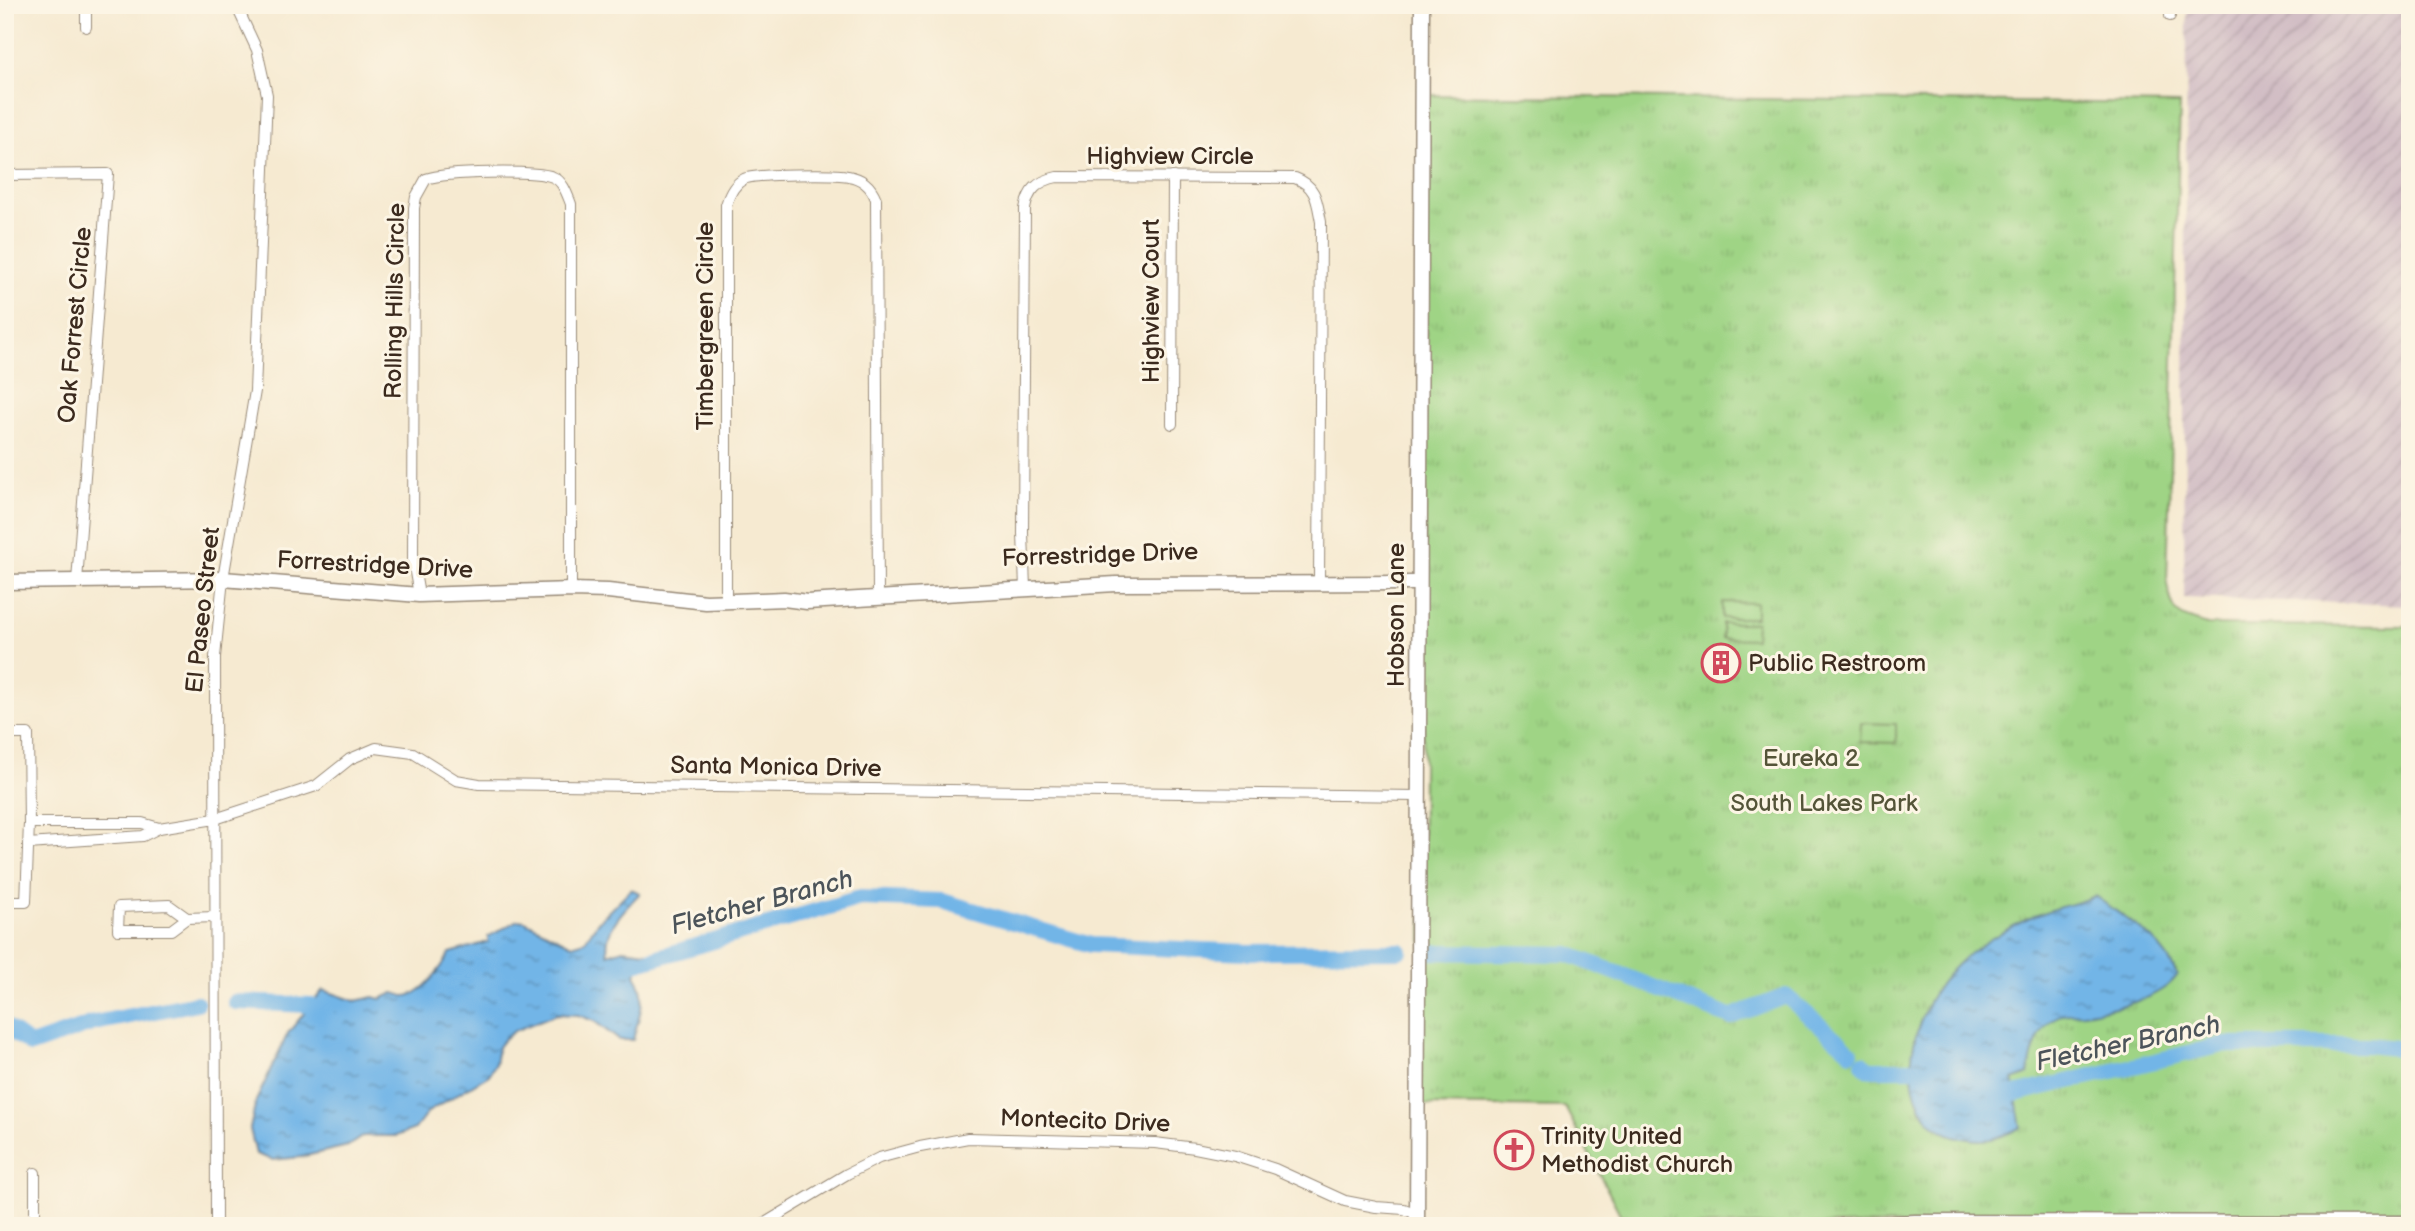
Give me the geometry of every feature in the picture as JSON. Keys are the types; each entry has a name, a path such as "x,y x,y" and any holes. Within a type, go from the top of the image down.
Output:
{"street":[{"path":"86,5 86,27"},
{"name":"El Paseo Street","path":"216,1226 215,657 223,579 255,391 267,95 257,50 236,5"},
{"name":"Hobson Lane","path":"1417,1220 1422,5"},
{"name":"Oak Forrest Circle","path":"5,175 108,174 76,582"},
{"name":"Rolling Hills Circle","path":"419,595 413,561 414,208 416,197 426,179 445,174 538,174 555,178 563,186 570,204 570,590"},
{"name":"Timbergreen Circle","path":"726,603 726,205 733,188 741,181 758,176 848,176 867,183 876,199 878,593"},
{"name":"Highview Circle","path":"1025,584 1026,200 1038,183 1057,177 1294,178 1302,181 1316,194 1321,222 1319,579"},
{"name":"Highview Court","path":"1172,425 1174,177"},
{"name":"Forrestridge Drive","path":"5,582 223,579 419,595 570,590 608,591 726,603 784,599 806,593 878,593 1153,574 1419,579"},
{"path":"5,734 28,734 29,823 26,902 5,902"},
{"name":"Santa Monica Drive","path":"28,844 143,836 159,828 215,819 316,786 350,759 376,748 413,753 456,780 479,784 1417,796"},
{"name":"Santa Monica Drive","path":"29,823 142,823 159,828"},
{"path":"102,823 103,839"},
{"path":"187,918 169,905 118,907 118,930 170,930 187,918 215,916"},
{"name":"Montecito Drive","path":"760,1226 879,1158 968,1138 1155,1143 1195,1148 1235,1156 1275,1169 1345,1201 1376,1208 1404,1209 1417,1220"},
{"path":"34,1226 35,1173"},
{"path":"1840,1226 2410,1223"}],"shaded area":[{"path":"2187,5 2410,5 2410,605 2184,598"}],"green space":[{"name":"South Lakes Park","path":"1427,95 2180,104 2167,583 2174,608 2182,616 2207,625 2410,626 2410,1222 1626,1226 1565,1107 1421,1105"},
{"path":"1722,602 1756,603 1756,618 1722,618"},
{"path":"1722,623 1756,623 1755,639 1722,638"},
{"path":"1861,723 1896,724 1896,743 1860,742"}],"water":[{"path":"631,889 640,893 616,920 607,945 608,954 623,949 647,952 635,975 642,991 642,999 633,1040 619,1040 594,1021 578,1015 556,1014 514,1031 505,1038 498,1047 495,1064 489,1075 428,1112 415,1129 396,1136 363,1136 348,1146 301,1157 273,1160 256,1154 250,1129 256,1101 288,1033 323,990 355,1001 374,997 381,999 394,993 405,996 412,994 431,979 450,953 488,942 488,937 518,920 572,945 585,941 598,922"},
{"path":"2095,896 2131,921 2153,941 2163,951 2177,976 2159,992 2134,1002 2062,1015 2044,1027 2036,1042 2029,1074 2013,1080 2021,1127 1997,1138 1982,1140 1955,1136 1939,1128 1930,1121 1920,1106 1912,1068 1918,1028 1935,992 1961,961 2001,933 2045,912"}],"waterway":[{"name":"Fletcher Branch","path":"621,968 860,898 942,901 1091,945 1247,952 1400,951"},
{"name":"Fletcher Branch","path":"1430,952 1568,954 1730,1017 1786,996 1851,1052"},
{"name":"Fletcher Branch","path":"235,1002 311,1005 327,1016"},
{"name":"Fletcher Branch","path":"5,1026 31,1045 94,1023 197,1003"},
{"name":"Fletcher Branch","path":"1995,1093 2006,1096 2223,1045 2369,1045 2410,1050"},
{"name":"Fletcher Branch","path":"1863,1063 1868,1069 1915,1069 1930,1074"}],"place":[{"name":"Public Restroom","path":"1721,663"},
{"name":"Trinity United Methodist Church","path":"1514,1150"}],"park label":[{"name":"Eureka 2","path":"1811,758"}]}
